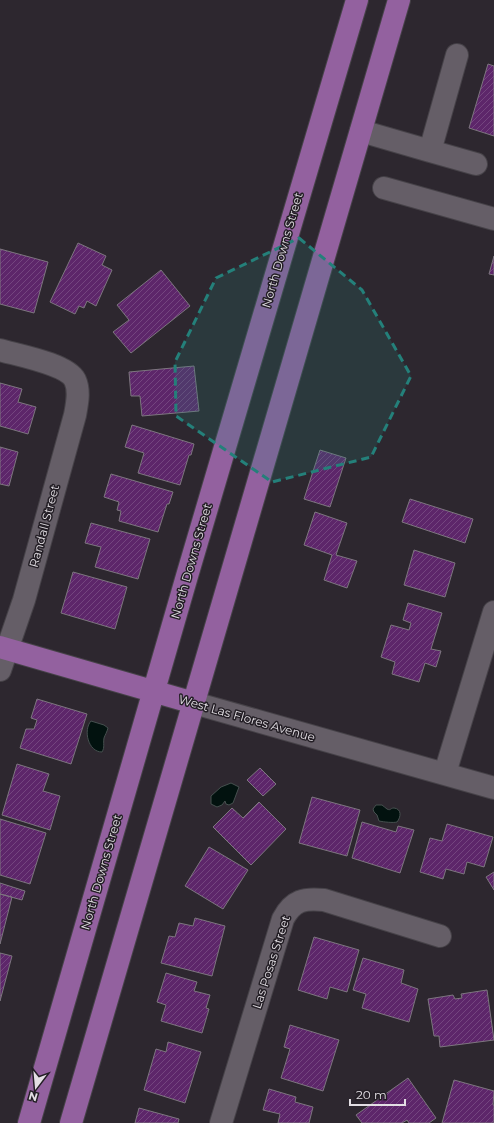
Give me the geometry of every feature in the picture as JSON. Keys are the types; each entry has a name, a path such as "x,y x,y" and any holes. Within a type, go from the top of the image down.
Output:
{"main road":[{"name":"North Downs Street","path":"29,1123 357,0"},
{"path":"72,1123 130,917 399,0"},
{"name":"West Las Flores Avenue","path":"4,648 194,703"}],"street":[{"path":"430,151 457,55"},
{"path":"361,131 476,164"},
{"path":"384,188 494,219"},
{"name":"Randall Street","path":"0,350 48,363 63,369 75,380 78,397 75,414 24,600 4,648 0,670"},
{"path":"445,773 494,612"},
{"name":"West Las Flores Avenue","path":"194,703 494,788"},
{"name":"Las Posas Street","path":"221,1123 283,919 288,909 298,902 309,898 324,900 440,936"}],"highlighted area":[{"path":"299,238 362,290 411,376 371,457 272,482 176,416 175,362 216,278"}],"shaded area":[{"path":"91,721 104,725 108,728 104,738 104,747 102,752 93,748 88,740 87,730"},
{"path":"231,783 239,787 233,803 229,805 226,804 225,801 222,805 217,807 211,804 211,796 221,787"},
{"path":"376,805 382,805 388,810 392,808 397,809 400,812 400,816 397,822 379,821 373,809"}],"building":[{"path":"488,64 494,66 494,136 469,128"},
{"path":"78,243 106,256 102,265 112,270 96,306 87,301 84,308 79,306 75,314 50,302"},
{"path":"0,249 48,262 34,313 0,304"},
{"path":"494,256 494,275 489,274"},
{"path":"161,270 190,306 131,353 113,332 129,320 117,305"},
{"path":"194,366 199,411 142,416 140,396 131,396 129,372"},
{"path":"0,383 22,389 18,402 36,407 28,434 0,426"},
{"path":"132,425 194,444 180,485 138,473 144,453 125,447"},
{"path":"0,447 18,452 9,486 0,484"},
{"path":"320,450 346,458 330,507 304,499"},
{"path":"111,474 173,492 169,504 167,504 158,532 119,521 121,511 117,510 119,502 104,497"},
{"path":"410,499 473,519 465,543 402,522"},
{"path":"315,512 347,523 336,555 357,561 347,588 324,580 332,555 304,545"},
{"path":"91,523 150,539 138,579 95,567 101,547 85,543"},
{"path":"414,550 455,563 445,597 404,585"},
{"path":"73,572 127,587 115,629 61,613"},
{"path":"408,603 442,613 431,649 441,651 436,667 425,663 419,682 392,674 395,662 381,657 391,625 409,630 411,623 403,620"},
{"path":"37,699 87,714 71,764 20,748 26,729 34,729 37,720 31,718"},
{"path":"17,764 49,774 43,791 60,796 50,830 2,815"},
{"path":"260,768 276,784 263,796 247,780"},
{"path":"312,797 360,810 347,856 299,843"},
{"path":"259,802 286,829 251,865 213,827 232,808 243,818"},
{"path":"0,819 46,833 30,884 0,875"},
{"path":"362,822 396,832 398,826 414,830 400,873 352,858"},
{"path":"447,824 493,837 484,867 467,862 464,874 446,869 443,879 420,872 430,838 442,841"},
{"path":"209,847 248,870 223,909 185,886"},
{"path":"494,872 494,890 486,877"},
{"path":"0,883 25,891 22,900 0,894"},
{"path":"0,894 12,897 0,944"},
{"path":"195,918 225,926 212,976 161,963 169,936 175,937 179,923 193,926"},
{"path":"314,937 359,950 347,992 330,987 327,999 298,990"},
{"path":"0,953 12,956 0,1001"},
{"path":"363,958 404,970 401,983 418,989 409,1022 362,1008 366,994 353,990"},
{"path":"166,973 197,982 194,991 210,995 206,1008 209,1009 202,1033 161,1021 166,1005 157,1002"},
{"path":"487,990 494,1040 440,1047 439,1036 434,1036 428,999 453,995 455,999 462,998 461,994"},
{"path":"290,1025 339,1040 323,1091 281,1078 290,1049 284,1047"},
{"path":"168,1042 201,1052 185,1103 144,1090 156,1049 166,1052"},
{"path":"408,1078 436,1118 429,1123 409,1123 407,1120 402,1123 362,1123 356,1115"},
{"path":"454,1080 494,1091 494,1123 442,1123"},
{"path":"269,1089 296,1097 295,1102 313,1107 309,1123 278,1123 280,1114 263,1110"},
{"path":"139,1108 179,1119 178,1123 135,1123"}]}
